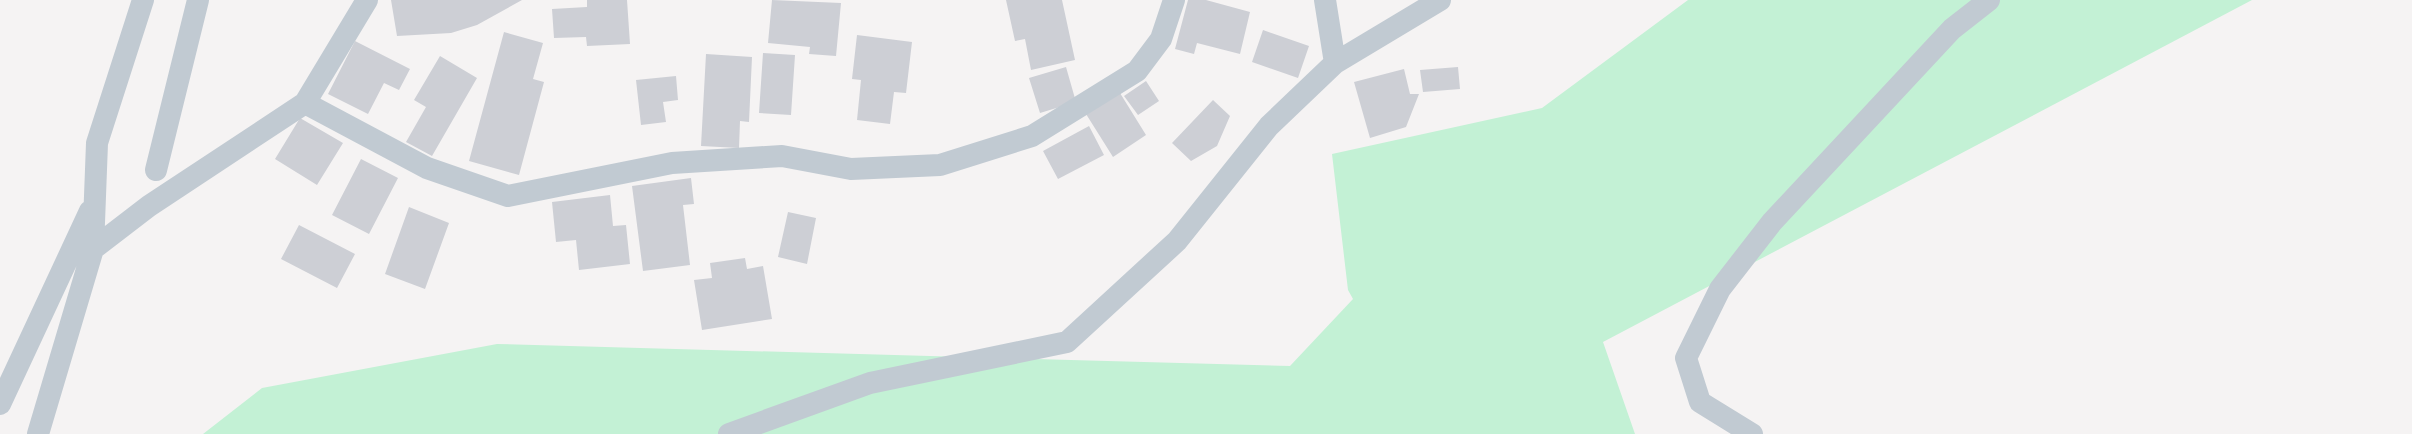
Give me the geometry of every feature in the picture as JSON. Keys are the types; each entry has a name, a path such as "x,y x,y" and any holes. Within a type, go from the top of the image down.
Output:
{"street":[{"path":"38,434 94,249 97,143 143,0"},
{"path":"156,170 198,0"},
{"path":"94,249 149,206 305,103 367,0"},
{"path":"305,103 427,168 508,196 680,163 782,156 851,170 940,165 1032,136 1137,71 1161,39 1174,0"},
{"path":"1325,0 1335,63"},
{"path":"729,434 870,383 1067,342 1177,241 1269,126 1335,63 1440,0"},
{"path":"1752,434 1700,402 1686,358 1720,288 1772,222 1892,92 1952,29 1989,0"},
{"path":"0,404 95,200"}],"green space":[{"path":"1688,0 2252,0 1603,342 1635,434 203,434 262,388 497,344 1290,366 1353,299 1348,290 1332,154 1542,108"}],"building":[{"path":"391,0 522,0 477,25 451,33 397,36"},
{"path":"587,0 627,0 630,44 587,46 586,37 554,38 552,9 587,7"},
{"path":"772,0 841,3 836,56 809,54 810,47 768,43"},
{"path":"1006,0 1062,0 1075,60 1031,70 1025,39 1015,41"},
{"path":"1188,0 1206,0 1250,12 1240,54 1197,43 1194,54 1175,49"},
{"path":"1263,30 1309,46 1298,78 1252,62"},
{"path":"504,32 543,43 533,79 544,82 519,175 469,161"},
{"path":"857,35 912,42 906,93 894,92 890,124 857,120 861,80 852,79"},
{"path":"355,41 410,69 399,90 384,83 368,114 328,94"},
{"path":"763,53 795,55 791,115 759,113"},
{"path":"706,54 752,57 749,122 740,121 739,148 701,146"},
{"path":"440,56 477,78 432,156 406,142 426,107 414,100"},
{"path":"1066,67 1076,102 1040,113 1029,78"},
{"path":"1458,67 1460,89 1423,92 1420,70"},
{"path":"1404,69 1410,94 1419,94 1406,127 1370,138 1354,82"},
{"path":"676,76 678,100 663,102 666,122 641,125 636,80"},
{"path":"1146,81 1159,101 1138,115 1124,96"},
{"path":"1120,93 1146,135 1113,157 1086,114"},
{"path":"1213,100 1230,116 1217,146 1191,161 1172,143"},
{"path":"300,118 343,143 317,185 275,159"},
{"path":"1089,126 1104,155 1058,179 1043,151"},
{"path":"361,159 398,178 369,234 332,215"},
{"path":"691,178 694,204 683,205 690,265 643,271 632,186"},
{"path":"610,195 613,226 626,225 630,264 579,270 576,240 556,242 552,202"},
{"path":"409,207 449,223 425,289 385,274"},
{"path":"788,212 816,218 807,264 778,257"},
{"path":"299,225 355,254 337,288 281,259"},
{"path":"745,258 747,269 763,266 772,319 702,330 694,280 712,278 710,263"}]}
